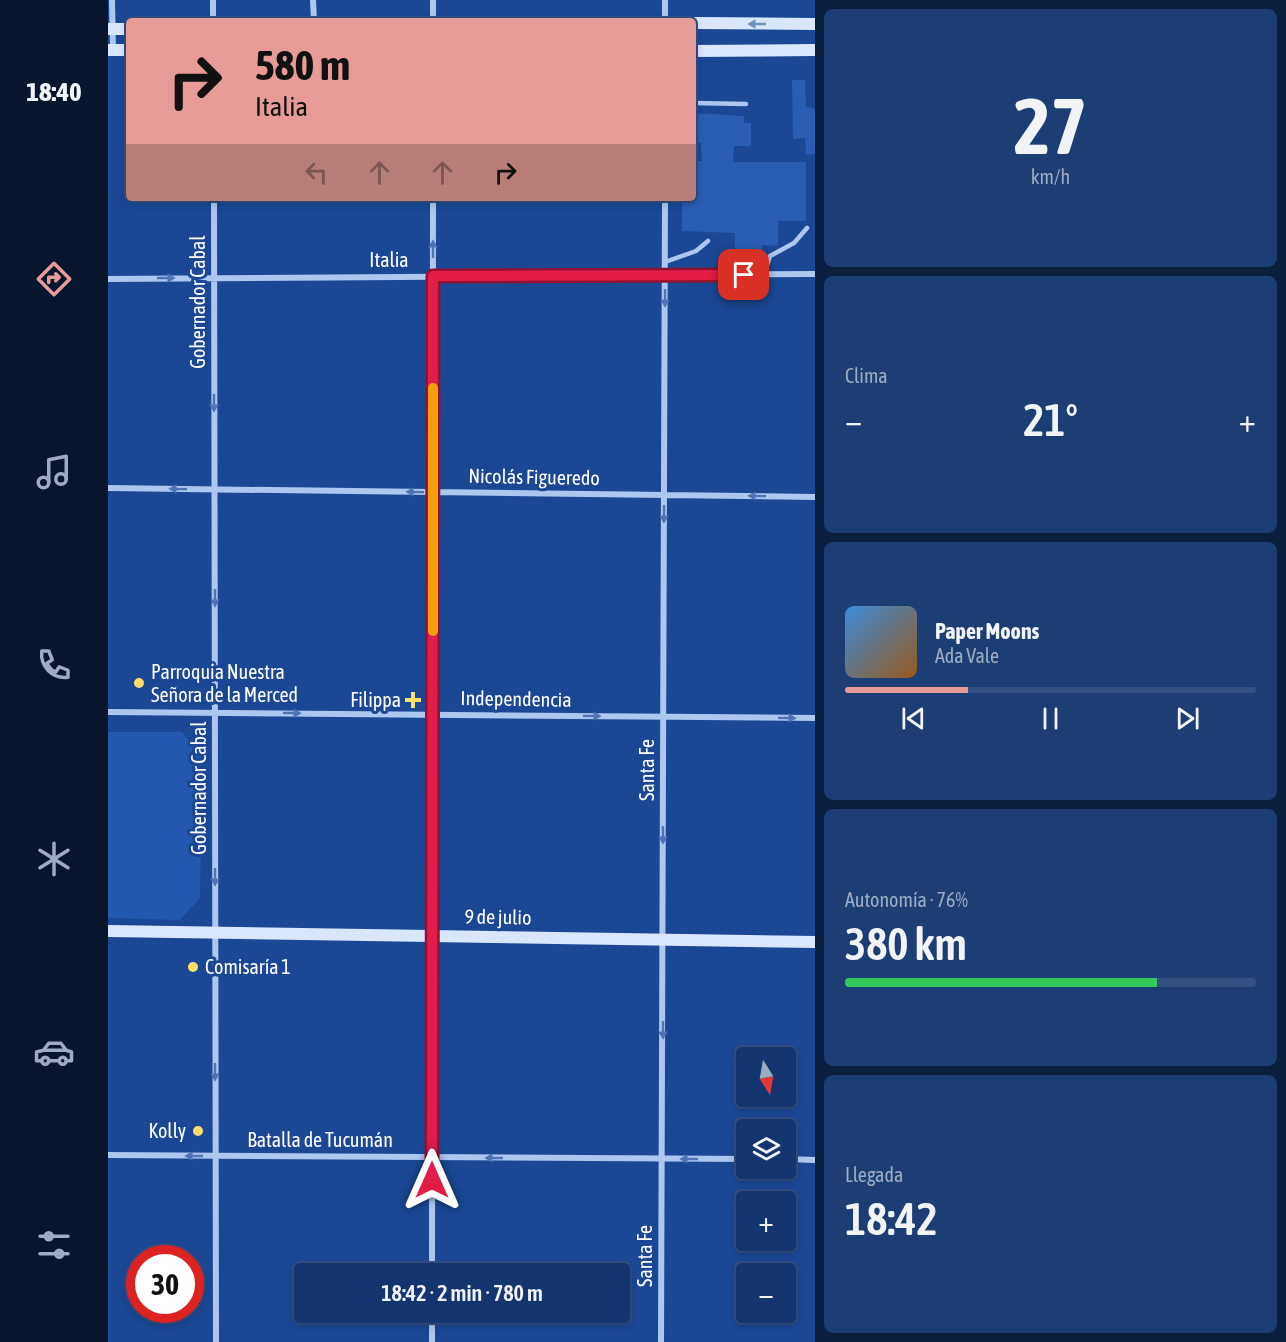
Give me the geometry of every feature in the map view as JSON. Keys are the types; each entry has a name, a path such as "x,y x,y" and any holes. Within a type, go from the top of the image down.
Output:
{"main road":[{"path":"696,23 815,24"},
{"path":"110,29 126,28"},
{"path":"110,50 126,50"},
{"path":"696,51 815,50"},
{"name":"9 de julio","path":"108,931 815,942"}],"street":[{"path":"110,50 112,0"},
{"path":"213,0 213,18"},
{"path":"314,0 314,18"},
{"path":"433,0 433,18"},
{"path":"665,0 665,18"},
{"name":"Gobernador Cabal","path":"214,201 216,1342"},
{"path":"432,1263 433,201"},
{"name":"Santa Fe","path":"662,1342 665,201"},
{"name":"Italia","path":"108,279 815,274"},
{"name":"Nicolás Figueredo","path":"108,488 815,497"},
{"name":"Independencia","path":"108,712 815,718"},
{"name":"Batalla de Tucumán","path":"108,1155 736,1159"},
{"path":"796,1159 815,1160"},
{"path":"432,1323 432,1342"}],"lane":[{"path":"696,103 746,104"},
{"path":"764,275 770,256 794,243 807,228"},
{"path":"665,262 696,251 708,241"}],"shaded area":[{"path":"108,732 182,732 202,753 200,898 180,920 108,918"}],"building":[{"path":"792,80 805,80 806,107 815,109 815,154 806,155 805,138 793,139"},
{"path":"696,113 744,116 744,123 751,123 751,146 734,146 733,162 806,162 806,221 778,221 778,246 762,245 762,259 735,259 735,233 682,231 682,201 696,201 696,161 702,161 701,143 696,143"}],"slow traffic":[{"path":"433,388 433,631"}],"place":[{"name":"Parroquia Nuestra Señora de la Merced","path":"139,683"},
{"name":"Filippa","path":"413,700"},
{"name":"Comisaría 1","path":"193,967"},
{"name":"Kolly","path":"198,1131"}],"route":[{"path":"432,1180 433,276 744,275"}]}
